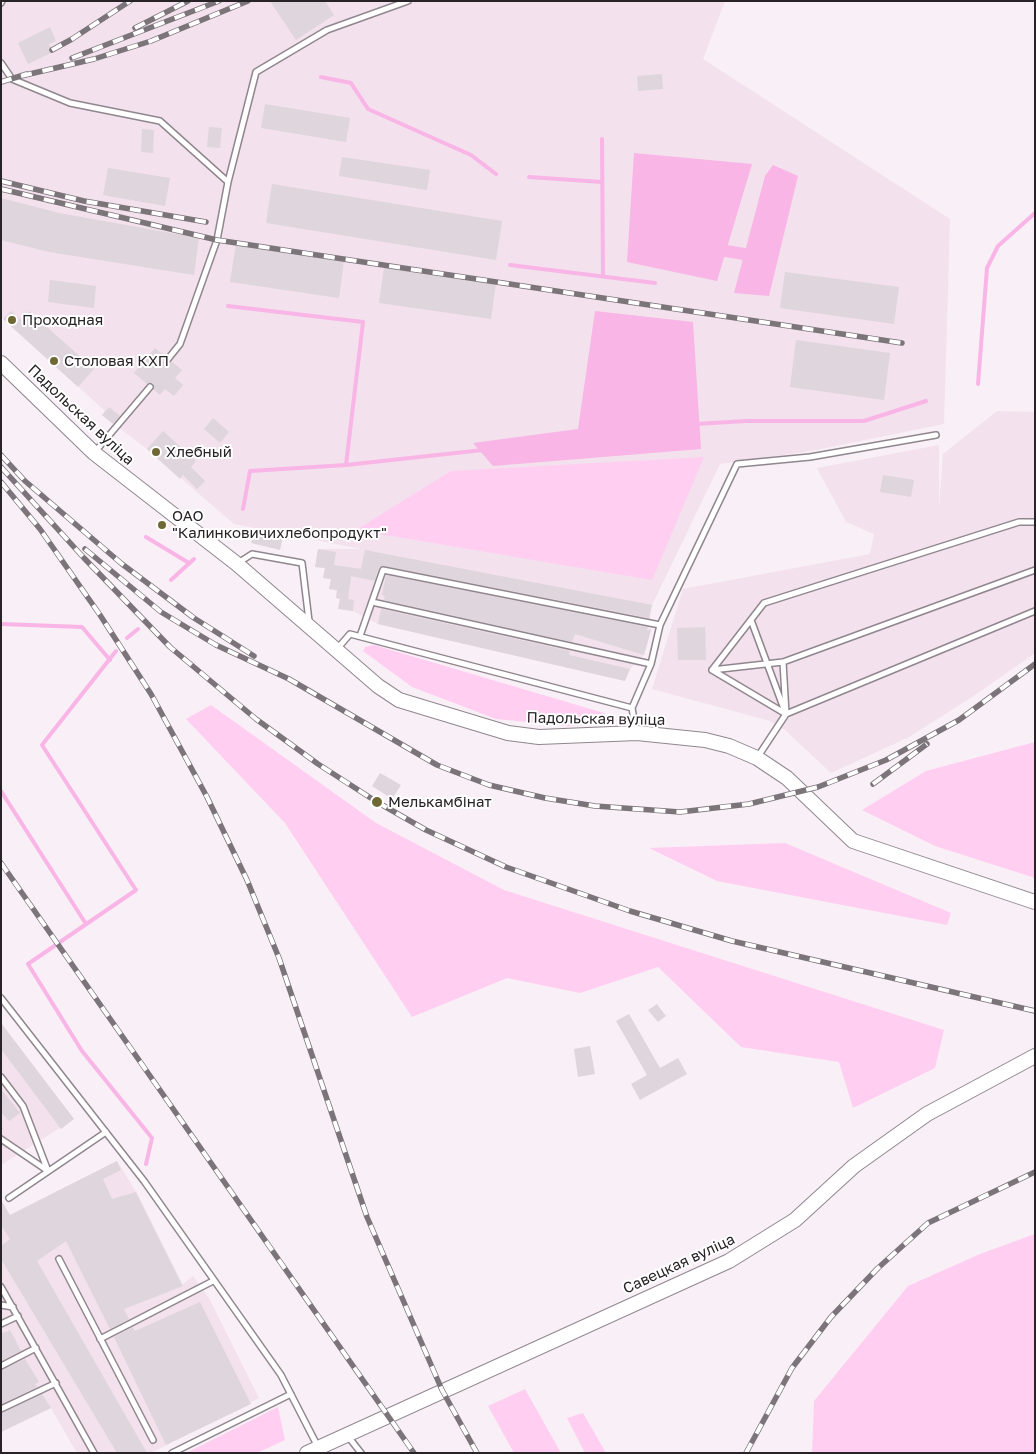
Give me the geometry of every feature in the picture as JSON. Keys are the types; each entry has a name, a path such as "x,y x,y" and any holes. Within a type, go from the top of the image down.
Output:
{"main road":[{"name":"Падольская вуліца","path":"1,363 94,453 237,564 378,686 399,700 508,733 539,737 636,733 705,740 729,746 757,758 787,778 852,841 1035,902"},
{"name":"Савецкая вуліца","path":"313,1450 729,1261 795,1220 854,1166 927,1114 1035,1056"}],"lane":[{"path":"168,359 180,344 217,240 228,182 256,72 327,30 408,1"},
{"path":"1,63 12,79 70,103 160,121 228,182"},
{"path":"94,453 150,387"},
{"path":"636,733 632,708 651,664 660,625 737,464 810,457 936,435"},
{"path":"712,670 764,603 1019,522 1035,522"},
{"path":"237,564 252,554 302,563 309,627"},
{"path":"360,636 383,570 660,625"},
{"path":"712,670 783,662 1035,570"},
{"path":"372,602 651,664"},
{"path":"757,758 786,714 1035,611"},
{"path":"751,620 786,714"},
{"path":"336,650 350,634 632,708"},
{"path":"783,662 786,714"},
{"path":"712,670 786,714"},
{"path":"1,998 144,1181 213,1282 281,1375 291,1394 313,1450"},
{"path":"1,1077 23,1106 48,1171"},
{"path":"9,1198 106,1132"},
{"path":"1,1139 48,1171"},
{"path":"59,1259 153,1440"},
{"path":"100,1339 213,1282"},
{"path":"1,1287 94,1453"},
{"path":"1,1305 13,1307"},
{"path":"1,1324 18,1316"},
{"path":"1,1366 36,1348"},
{"path":"1,1409 56,1383"},
{"path":"172,1453 291,1394"},
{"path":"346,1434 360,1453"}],"shaded area":[{"path":"1,1 725,1 703,59 950,219 944,424 811,451 720,464 652,605 650,616 651,630 644,655 630,669 625,681 378,624 353,611 338,609 340,599 336,598 337,591 329,589 331,579 323,578 325,568 315,567 318,549 361,549 234,524 147,449 102,415 105,411 1,317"},
{"path":"634,153 752,164 717,281 627,262"},
{"path":"773,165 798,176 769,296 734,293 765,176"},
{"path":"595,311 693,322 701,449 493,466 473,443 578,429"},
{"path":"997,411 1035,412 1035,653 975,695 909,737 831,773 785,730 770,721 652,689 683,589 870,554 874,534 846,522 817,468 939,445 939,509 943,454"},
{"path":"704,457 652,580 356,530 451,471"},
{"path":"374,645 604,713 606,718 604,723 568,726 496,719 412,687 363,651 365,647"},
{"path":"211,705 376,823 504,890 944,1030 935,1068 853,1108 839,1062 741,1047 658,967 580,993 507,978 412,1017 285,823 186,719"},
{"path":"1035,742 1035,878 935,846 862,810 926,771"},
{"path":"785,843 951,913 947,925 717,881 649,848"},
{"path":"1,1023 74,1119 1,1165"},
{"path":"117,1161 136,1192 182,1285 193,1276 209,1298 259,1398 151,1453 77,1453 51,1408 1,1432 1,1225 24,1208"},
{"path":"1035,1234 1035,1453 812,1453 814,1401 908,1286 980,1254"},
{"path":"525,1389 561,1453 514,1453 488,1406"},
{"path":"278,1407 285,1440 257,1453 186,1453"},
{"path":"583,1413 606,1453 585,1453 567,1418"}],"building":[{"path":"270,1 325,1 334,15 296,40"},
{"path":"50,27 56,41 49,44 53,52 28,64 18,43"},
{"path":"662,74 663,89 638,91 637,76"},
{"path":"265,104 350,118 346,142 261,128"},
{"path":"209,127 222,128 220,148 207,147"},
{"path":"142,129 154,130 153,153 141,152"},
{"path":"342,157 430,170 427,190 339,176"},
{"path":"108,168 170,178 165,206 103,195"},
{"path":"272,184 502,221 496,260 266,223"},
{"path":"1,198 59,213 199,238 194,275 49,252 1,240"},
{"path":"236,244 344,260 339,298 230,282"},
{"path":"384,267 496,283 491,319 379,303"},
{"path":"785,272 899,287 894,324 780,308"},
{"path":"50,280 96,286 94,308 48,302"},
{"path":"11,311 21,320 29,311 94,369 78,387 3,319"},
{"path":"796,340 890,353 884,400 790,387"},
{"path":"155,348 165,356 165,362 172,362 182,370 175,378 183,385 174,396 165,389 160,395 154,390 152,383 147,384 134,373"},
{"path":"109,407 120,416 113,424 102,415"},
{"path":"213,418 229,432 220,443 204,429"},
{"path":"163,431 196,461 191,467 205,481 197,489 183,475 180,479 147,449"},
{"path":"883,475 914,480 911,497 880,492"},
{"path":"254,531 283,537 280,550 251,543"},
{"path":"318,549 336,552 334,565 361,569 365,550 652,605 649,618 383,566 379,568 375,581 351,576 348,599 354,600 353,611 338,609 340,599 336,598 337,590 329,589 331,579 323,578 325,568 315,567"},
{"path":"386,575 648,627 647,630 651,630 644,655 575,634 572,642 384,600 385,596 382,595"},
{"path":"381,609 570,651 569,655 630,669 625,681 378,624"},
{"path":"705,627 706,660 678,660 677,628"},
{"path":"380,773 401,785 392,799 372,786"},
{"path":"657,1004 666,1016 658,1022 648,1010"},
{"path":"629,1014 660,1068 678,1058 687,1074 640,1100 631,1084 647,1075 616,1021"},
{"path":"1,1023 74,1119 61,1129 1,1049"},
{"path":"590,1046 595,1074 578,1077 574,1049"},
{"path":"1,1089 20,1113 9,1121 1,1112"},
{"path":"117,1161 121,1170 103,1179 112,1199 136,1192 183,1286 124,1309 129,1319 110,1329 66,1241 37,1261 147,1453 117,1453 1,1259 1,1246 10,1239 1,1225 1,1200 10,1215"},
{"path":"200,1302 251,1404 166,1445 114,1337 133,1327 135,1331"},
{"path":"10,1330 21,1351 1,1361 1,1334"},
{"path":"25,1359 39,1382 35,1384 37,1387 1,1404 1,1370"},
{"path":"42,1394 51,1408 1,1432 1,1413"}],"waterway":[{"path":"321,77 351,83 368,109 471,155 496,174"},
{"path":"602,139 603,276"},
{"path":"529,177 602,182"},
{"path":"978,384 987,268 998,246 1035,213"},
{"path":"726,251 744,254"},
{"path":"510,265 655,283"},
{"path":"228,306 363,322 346,465"},
{"path":"696,424 746,421 864,421 926,401"},
{"path":"243,509 250,471 346,465 483,450"},
{"path":"146,537 189,563"},
{"path":"171,580 194,559"},
{"path":"1,624 82,627 110,660"},
{"path":"127,638 138,629"},
{"path":"116,651 42,745 136,890 28,964 82,1051 152,1138 146,1164"},
{"path":"1,791 86,924"}],"railway":[{"path":"52,50 130,1"},
{"path":"135,28 188,1"},
{"path":"72,58 219,1"},
{"path":"21,76 94,59 151,41 248,1"},
{"path":"1,82 27,74"},
{"path":"1,181 84,201 206,222"},
{"path":"1,189 217,240 902,343"},
{"path":"1,455 25,481 122,564 194,618 254,656"},
{"path":"1,467 84,558 170,647 256,719 318,764 377,802 426,830 506,867 630,911 732,941 1035,1011"},
{"path":"1,482 40,529 100,615 151,694 207,797 247,880 279,958 367,1217 442,1390 477,1453"},
{"path":"85,549 161,612 216,645 289,679 437,765 489,785 545,798 595,806 680,812 749,804 818,787 886,760 959,720 1035,664"},
{"path":"873,784 927,744"},
{"path":"1,863 414,1453"},
{"path":"746,1453 792,1368 831,1317 878,1268 928,1223 1035,1172"}],"place":[{"name":"Проходная","path":"12,320"},
{"name":"Столовая КХП","path":"54,361"},
{"name":"Хлебный","path":"156,452"},
{"name":"ОАО \"Калинковичихлебопродукт\"","path":"162,525"},
{"name":"Мелькамбінат","path":"377,802"}]}
